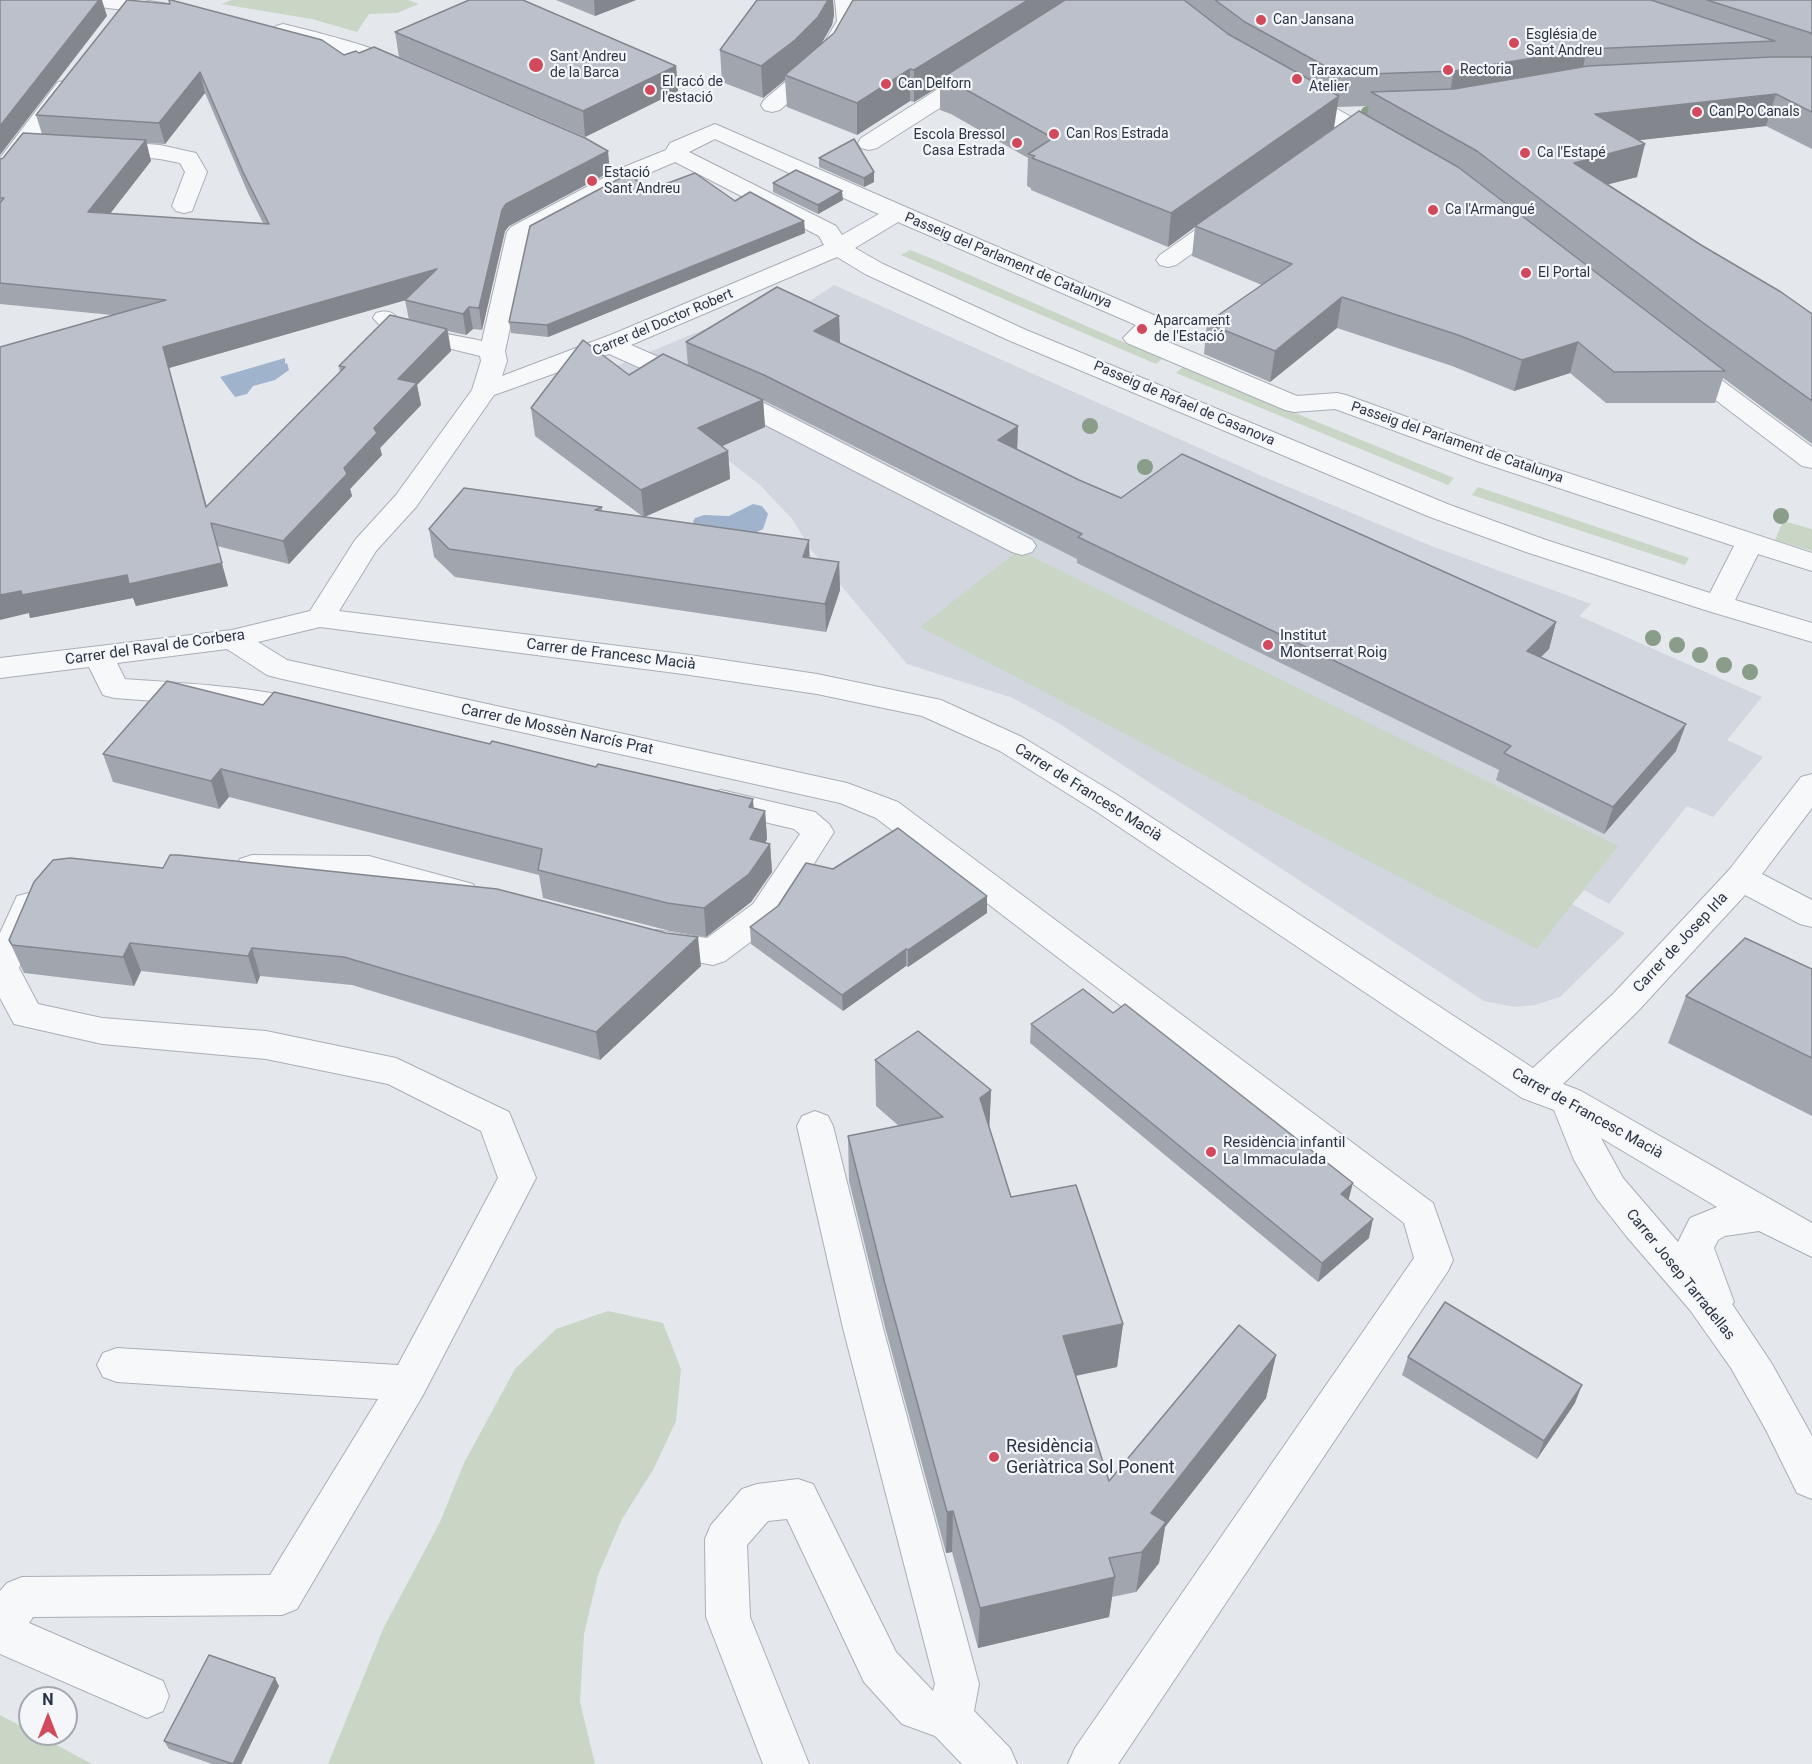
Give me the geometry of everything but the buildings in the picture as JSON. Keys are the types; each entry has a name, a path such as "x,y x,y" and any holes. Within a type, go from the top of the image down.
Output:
{"street":[{"path":"92,0 182,11"},
{"path":"116,23 130,4"},
{"path":"772,105 826,59 847,21 844,6"},
{"path":"261,26 379,58 422,77"},
{"path":"869,143 993,64"},
{"path":"0,173 80,70"},
{"path":"1283,88 1351,119 1402,156"},
{"path":"1329,145 1351,119"},
{"name":"Passeig del Parlament de Catalunya","path":"676,154 678,148 715,131 897,213 1154,324 1136,338 1294,404 1337,401 1489,456 1812,562"},
{"path":"22,144 45,145"},
{"path":"77,147 160,152 188,158 196,172 184,206"},
{"path":"320,618 365,546 406,501 485,390 519,232 623,167 676,154"},
{"name":"Passeig de Rafael de Casanova","path":"676,154 828,231 838,248 874,269 1017,335 1440,511 1536,546 1812,633"},
{"path":"1168,260 1244,206"},
{"name":"Carrer del Doctor Robert","path":"485,390 536,375 838,248 897,213"},
{"path":"385,318 396,328 493,356 510,370 536,375"},
{"path":"610,345 755,409 1022,546"},
{"path":"1664,348 1812,460"},
{"path":"1718,605 1749,543"},
{"name":"Carrer del Raval de Corbera","path":"0,668 232,639 320,618"},
{"name":"Carrer de Francesc Macià","path":"320,618 683,664 817,684 930,707 1011,744 1108,804 1551,1095 1812,1241"},
{"name":"Carrer de Mossèn Narcís Prat","path":"232,639 278,668 847,794 887,810 1420,1214 1434,1260 1091,1764"},
{"path":"99,657 114,688 252,698 333,716"},
{"name":"Carrer de Josep Irla","path":"1551,1095 1625,1003 1741,878 1812,785"},
{"path":"624,934 670,946 713,952 765,914 819,832 804,820 695,795"},
{"path":"227,868 369,868 485,898"},
{"path":"1741,878 1812,915"},
{"path":"48,882 30,903 2,968 26,1015 102,1031 266,1045 396,1072 496,1122 518,1178 409,1383 282,1595 22,1597 0,1630 147,1696"},
{"name":"Carrer Josep Tarradellas","path":"1551,1095 1628,1213 1718,1316 1746,1357 1791,1434 1812,1480"},
{"path":"815,1126 863,1328 957,1684 950,1719"},
{"path":"1718,1316 1695,1248 1703,1229 1720,1221 1763,1215"},
{"path":"117,1365 409,1383"},
{"path":"786,1764 728,1617 726,1539 758,1503 798,1498 879,1667 918,1708 950,1719 994,1764"}],"shaded area":[{"name":"Institut Montserrat Roig","path":"834,285 1262,476 1434,547 1591,604 1579,616 1762,697 1727,740 1763,757 1713,817 1687,806 1609,904 1584,890 1572,904 1625,933 1560,997 1535,1005 1514,1007 1484,1001 1060,724 1013,698 907,664 812,551 792,519 760,485 706,443 604,371 791,293 810,301"}],"green space":[{"path":"232,0 408,0 419,4 397,13 369,14 357,32 312,19 221,4"},
{"path":"910,250 1162,359 1156,364 901,255"},
{"path":"1183,367 1454,478 1448,485 1176,373"},
{"path":"1478,487 1689,558 1685,565 1472,495"},
{"path":"1783,521 1812,529 1812,551 1775,540"},
{"path":"1019,550 1618,846 1537,949 920,627"},
{"path":"608,1311 663,1323 681,1369 676,1421 653,1470 622,1519 598,1575 584,1634 580,1702 595,1764 328,1764 384,1627 440,1522 464,1463 515,1369 556,1329"},
{"path":"0,1715 18,1725 18,1746 58,1746 92,1764 0,1764"}],"water":[{"path":"285,358 285,364 287,363 289,370 275,380 253,386 247,394 235,397 220,377"},
{"path":"753,504 762,506 768,514 763,529 755,533 695,526 693,522 695,518 704,515 729,516"}],"place":[{"name":"Can Jansana","path":"1261,20"},
{"name":"Església de Sant Andreu","path":"1514,43"},
{"name":"Sant Andreu de la Barca","path":"536,65"},
{"name":"Rectoria","path":"1448,70"},
{"name":"Taraxacum Atelier","path":"1297,79"},
{"name":"Can Delforn","path":"886,84"},
{"name":"El racó de l'estació","path":"650,90"},
{"name":"Can Po Canals","path":"1697,112"},
{"name":"Can Ros Estrada","path":"1054,134"},
{"name":"Escola Bressol Casa Estrada","path":"1017,143"},
{"name":"Ca l'Estapé","path":"1525,153"},
{"name":"Estació Sant Andreu","path":"592,181"},
{"name":"Ca l'Armangué","path":"1433,210"},
{"name":"El Portal","path":"1526,273"},
{"name":"Aparcament de l'Estació","path":"1142,329"},
{"name":"Institut Montserrat Roig","path":"1268,645"},
{"name":"Residència infantil La Immaculada","path":"1211,1152"},
{"name":"Residència Geriàtrica Sol Ponent","path":"994,1457"}]}
